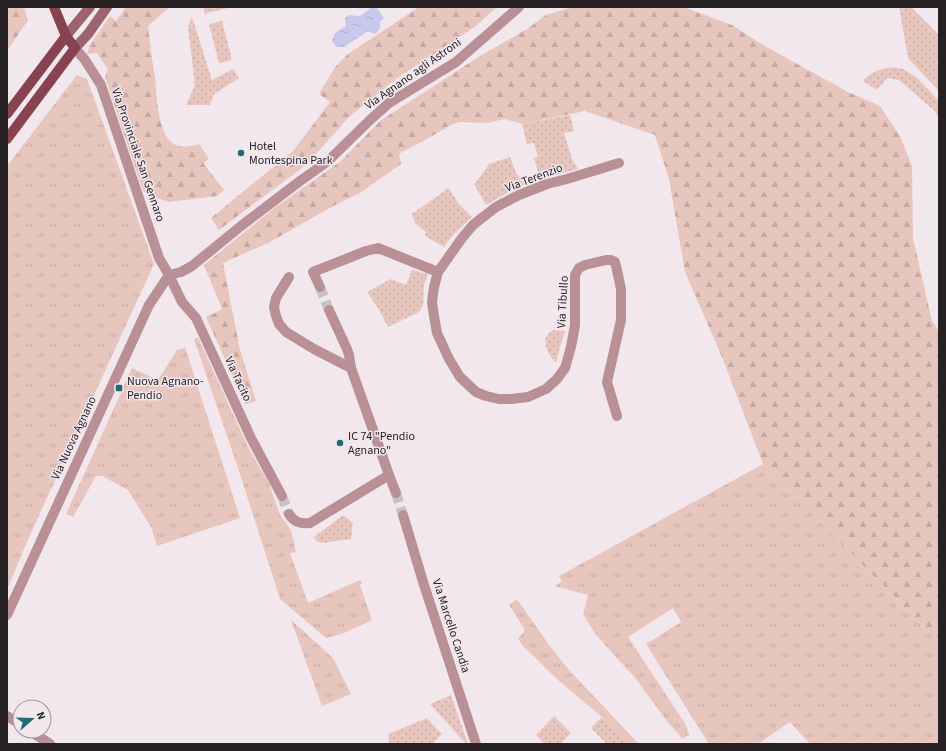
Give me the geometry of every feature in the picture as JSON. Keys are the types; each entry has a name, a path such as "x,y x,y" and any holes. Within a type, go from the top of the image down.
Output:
{"main road":[{"path":"54,7 66,36 75,48"},
{"path":"7,114 90,7"},
{"path":"7,139 107,7"}],"street":[{"name":"Via Agnano agli Astroni","path":"169,275 181,272 192,266 271,203 328,161 370,120 389,104 456,62 519,7"},
{"name":"Via Provinciale San Gennaro","path":"75,48 101,85 158,258 169,275"},
{"name":"Via Terenzio","path":"438,272 473,225 496,208 519,195 547,184 619,163"},
{"path":"320,287 313,272 366,251 378,248 438,272"},
{"name":"Via Tibullo","path":"438,272 432,302 437,333 449,359 460,377 476,392 486,396 511,400 528,397 546,389 566,368 576,325 575,275 579,268 606,260 615,262 621,290 621,320 607,382 617,416"},
{"name":"Via Tacito","path":"169,275 182,302 196,318 251,438 282,496"},
{"name":"Via Nuova Agnano","path":"7,615 149,305 169,275"},
{"path":"289,277 276,298 274,307 279,324 286,332 314,349 351,368"},
{"path":"329,310 347,349 351,368 396,493"},
{"path":"289,514 292,519 303,524 310,523 389,475"},
{"name":"Via Marcello Candia","path":"403,515 424,586 476,744"}],"green space":[{"path":"7,7 24,7 28,20 7,51"},
{"path":"126,7 170,7 148,26 160,119 166,135 173,144 183,147 199,144 209,159 203,163 224,190 217,196 169,202 151,196 143,191 105,77 108,69 97,53 87,54 90,45 110,16 116,21"},
{"path":"204,7 232,7 204,14"},
{"path":"415,7 497,7 476,26 396,79 349,117 306,165 219,230 211,218 293,151 330,102 319,94 335,67 348,54 416,9"},
{"path":"573,7 683,7 732,25 763,45 848,92 880,106 900,136 912,166 913,238 932,321 939,331 939,642 763,464 722,357 685,272 669,179 655,135 585,111 522,124 505,119 486,123 460,122 453,124 399,154 401,164 360,193 335,205 270,242 223,263 240,350 256,401 245,404 206,317 222,309 204,265 273,209 341,161 380,121 480,56 527,29 546,15"},
{"path":"899,7 911,7 939,35 939,62 937,62 939,69 939,91 908,58"},
{"path":"192,17 212,80 233,69 239,78 214,94 210,105 186,105 195,85 188,27"},
{"path":"222,21 232,60 219,63 209,24"},
{"path":"892,67 903,69 916,77 939,101 939,118 935,111 899,80 887,78 877,90 863,81 876,71"},
{"path":"77,75 87,79 154,264 26,544 7,590 7,166"},
{"path":"570,115 574,131 564,133 572,159 578,169 540,179 534,158 538,156 534,143 527,144 522,124"},
{"path":"510,157 516,173 525,184 486,205 474,184 489,164"},
{"path":"449,188 458,203 472,217 453,235 444,247 425,236 426,232 415,223 412,214"},
{"path":"412,270 428,274 424,285 423,305 419,312 388,327 378,308 367,292 391,279 406,285"},
{"path":"553,330 566,331 563,336 556,363 548,352 545,339"},
{"path":"198,337 248,447 269,483 280,515 291,530 296,552 290,553 308,603 360,580 362,583 360,585 372,620 342,634 326,638 280,599 239,471 194,339"},
{"path":"185,348 240,518 157,546 151,527 128,490 102,476 96,476 73,517 66,514 132,368 158,380 177,350"},
{"path":"763,464 939,642 939,744 810,744 790,722 758,744 709,744 646,644 681,622 673,608 628,637 686,725 689,735 682,739 636,679 596,635 583,614 588,595 555,586 562,581 559,576"},
{"path":"343,515 353,523 351,539 322,543 316,541 314,537"},
{"path":"517,599 549,645 568,669 639,744 628,744 602,717 558,680 523,646 518,639 525,630 509,605"},
{"path":"291,620 333,658 351,694 322,706"},
{"path":"451,695 468,744 466,744 430,704"},
{"path":"554,716 571,733 560,744 545,744 536,735"},
{"path":"602,717 628,744 607,744 591,728"},
{"path":"427,718 442,734 432,744 390,744 388,736 391,733"}],"water":[{"path":"372,7 376,7 384,18 380,22 380,28 376,34 368,31 344,47 336,47 332,41 335,33 346,26 345,18 348,15 360,16"}],"tunnel":[{"path":"320,287 329,310"},
{"path":"396,493 403,515"},
{"path":"282,496 289,514"}],"place":[{"name":"Hotel Montespina Park","path":"241,153"},
{"name":"Nuova Agnano- Pendio","path":"119,388"},
{"name":"IC 74 \"Pendio Agnano\"","path":"340,443"}]}
